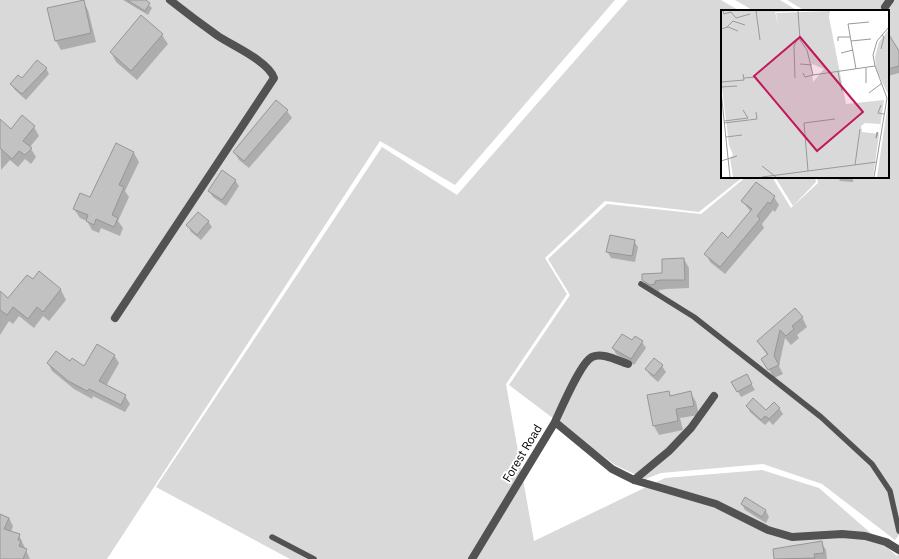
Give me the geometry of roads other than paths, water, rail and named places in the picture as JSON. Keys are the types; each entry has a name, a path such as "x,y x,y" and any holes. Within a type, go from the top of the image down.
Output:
{"street":[{"path":"115,318 274,78 272,72 265,66 218,36 170,0"},
{"path":"885,7 890,0"},
{"path":"555,422 577,376 591,358 597,356 608,357 628,364"},
{"path":"634,480 669,451 691,428 714,396"},
{"name":"Forest Road","path":"472,559 555,422 612,469 634,480 716,504 768,530 792,537 842,534 865,536 886,542 899,550"}],"lane":[{"path":"641,284 706,326 821,417 872,464 890,492 899,531"},
{"path":"272,537 314,559"}]}
